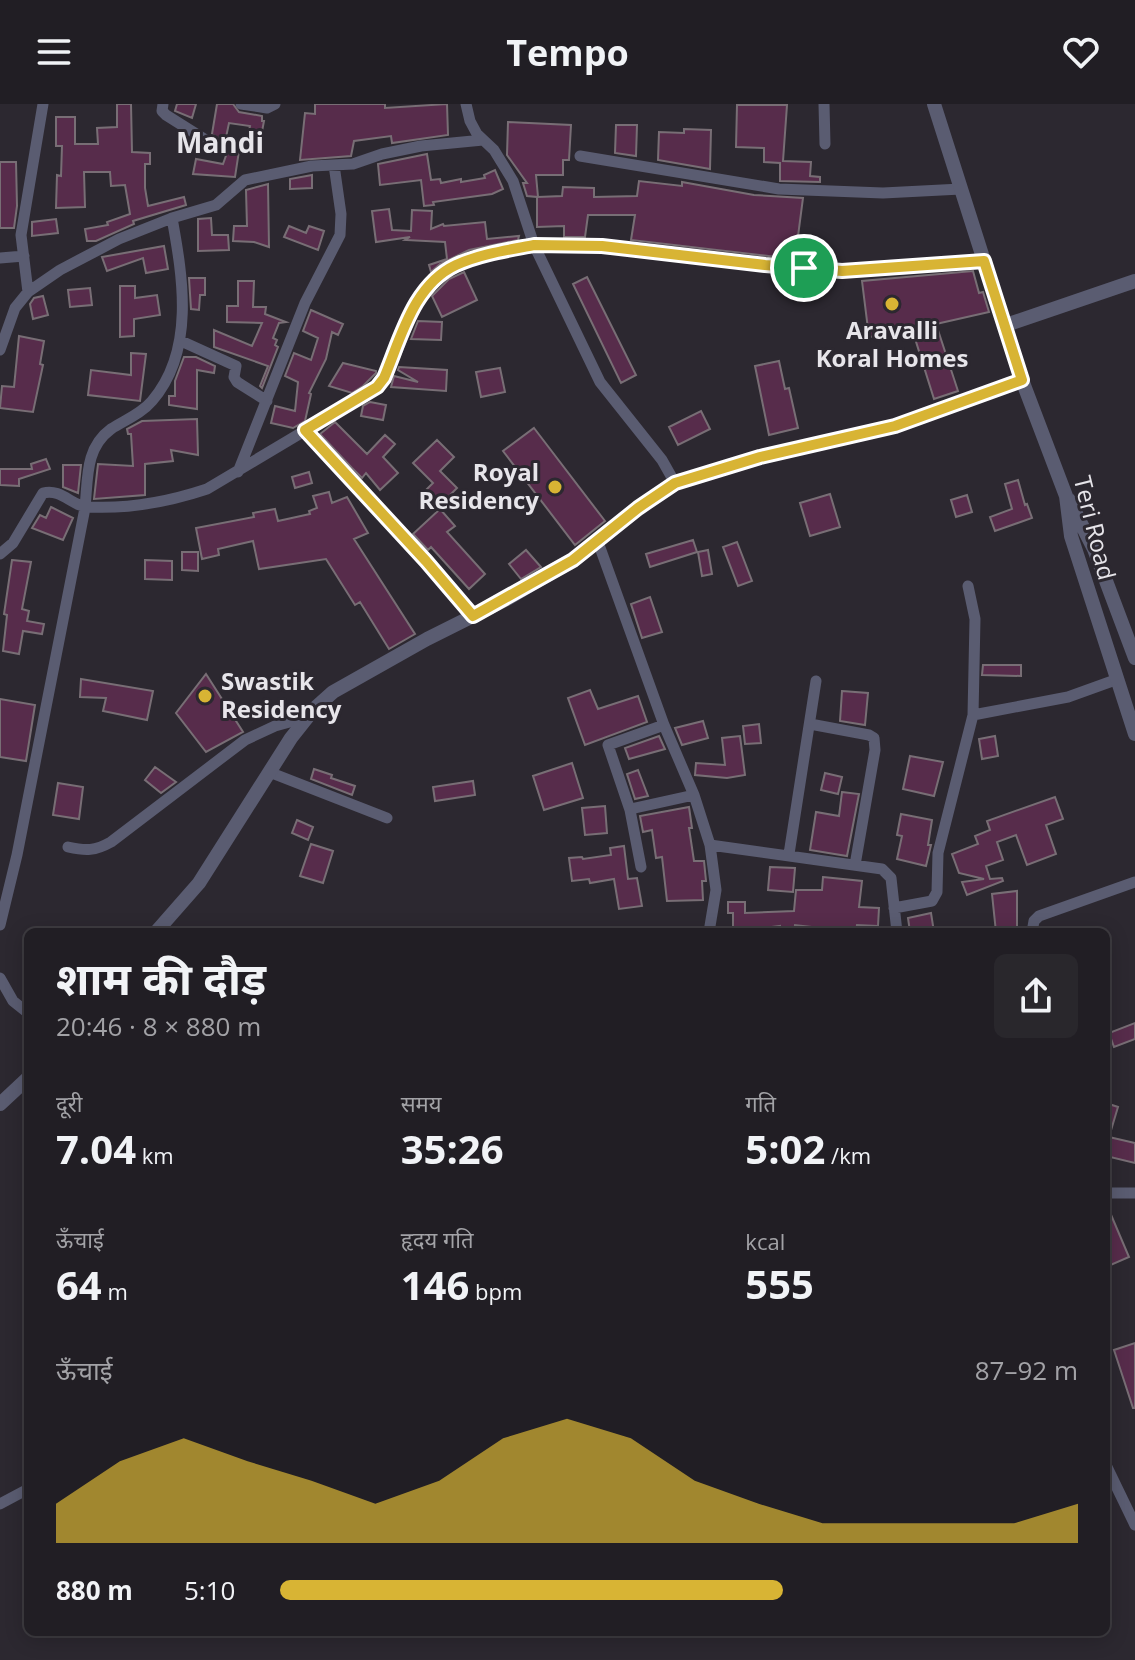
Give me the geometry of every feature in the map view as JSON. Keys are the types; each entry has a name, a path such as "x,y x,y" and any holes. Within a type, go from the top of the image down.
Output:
{"street":[{"path":"28,292 21,235 43,104 50,104"},
{"path":"163,104 162,111 166,115 220,149"},
{"path":"241,104 267,108 275,104"},
{"path":"466,104 470,121 494,150 513,181 534,245 600,382 662,460 675,483"},
{"path":"824,104 825,144"},
{"name":"Teri Road","path":"934,104 1022,380 1066,496 1071,536 1135,734"},
{"path":"0,350 15,308 28,292 96,250 172,218 216,205 245,180 312,166 353,164 421,146 483,140"},
{"path":"580,156 779,189 883,193 961,189"},
{"path":"238,472 305,303 340,235 341,214 334,165"},
{"path":"0,925 17,855 85,508 90,453 111,429 149,404 167,381 181,341 181,270 172,218"},
{"path":"0,554 13,543 43,493 56,492 85,508 181,498 207,489 238,472 377,387 384,378 418,299 442,274 475,258 534,245 602,246 842,271 984,261"},
{"path":"0,258 24,256"},
{"path":"1006,325 1135,281"},
{"path":"0,308 15,308"},
{"path":"181,341 236,366 234,377 237,382 267,401"},
{"path":"160,928 199,883 269,772 308,717 333,692 534,584 598,542 638,508 675,483 760,457 895,426 1022,380"},
{"path":"305,430 473,616"},
{"path":"1066,496 1080,517 1094,549 1135,658"},
{"path":"598,542 710,845 716,890 710,928"},
{"path":"894,908 935,898 938,853 973,715 975,619 968,586"},
{"path":"973,715 1068,697 1118,679"},
{"path":"789,854 816,681"},
{"path":"68,847 98,850 245,740 275,726 308,717"},
{"path":"810,724 874,738 875,750 855,865"},
{"path":"641,867 630,810 608,745 664,725"},
{"path":"269,772 387,818"},
{"path":"635,808 694,795"},
{"path":"710,845 789,854 888,873 896,928"},
{"path":"1033,928 1039,916 1135,882"},
{"path":"0,978 13,1001 24,1010"},
{"path":"0,1104 24,1082"},
{"path":"1110,1193 1135,1193"},
{"path":"1110,1473 1135,1525"},
{"path":"0,1504 24,1491"}],"building":[{"path":"117,104 131,104 132,152 150,153 150,164 145,164 148,206 184,197 186,205 133,221 134,224 96,241 87,241 85,229 108,225 107,222 130,214 125,185 111,186 110,172 84,172 85,207 56,208 62,146 56,146 56,117 75,117 75,144 98,144 97,128 117,127"},
{"path":"177,104 196,104 192,118 175,111"},
{"path":"217,104 233,104 239,112 262,116 264,121 259,147 246,144 250,126 229,123 225,142 212,134"},
{"path":"315,104 385,104 385,108 447,104 448,135 392,143 391,136 354,141 351,156 300,160 305,113 315,114"},
{"path":"737,105 787,105 783,161 811,162 810,176 820,177 820,182 780,181 780,163 764,162 764,148 736,147"},
{"path":"508,122 571,125 569,160 563,160 563,175 536,175 538,197 562,196 563,187 594,188 594,197 637,196 639,181 682,186 682,182 754,195 803,198 795,259 631,240 635,215 588,215 585,237 564,237 564,226 537,227 537,197 527,196 523,183 527,183 507,155"},
{"path":"616,125 637,125 636,156 615,153"},
{"path":"684,129 711,130 710,169 658,160 659,132 684,133"},
{"path":"228,150 239,151 235,177 193,174 196,159 223,164"},
{"path":"427,154 431,180 440,179 441,183 461,179 461,182 485,178 484,175 495,170 503,189 492,194 424,206 421,180 380,185 378,164"},
{"path":"0,162 16,162 14,228 0,228"},
{"path":"312,175 312,188 290,189 290,179"},
{"path":"268,184 269,247 254,242 233,241 234,226 247,226 246,190"},
{"path":"389,209 392,230 411,231 412,210 432,211 431,229 443,224 485,222 487,239 519,236 518,240 469,250 440,264 431,272 429,265 447,259 445,242 405,240 410,237 376,242 372,211"},
{"path":"211,218 212,235 228,235 229,250 198,251 198,219"},
{"path":"56,219 58,233 32,236 32,222"},
{"path":"289,226 306,233 309,226 324,231 318,250 284,237"},
{"path":"164,246 168,269 146,273 143,258 107,271 102,257"},
{"path":"973,271 979,293 983,292 989,312 936,324 958,391 934,399 912,329 869,337 862,281"},
{"path":"464,272 477,300 442,317 432,296 449,279"},
{"path":"587,277 636,375 621,383 573,284"},
{"path":"189,278 205,278 205,295 200,295 199,310 191,309"},
{"path":"238,281 254,281 253,307 266,307 265,314 286,322 279,323 273,338 277,340 275,345 278,347 262,388 260,386 268,366 214,347 214,330 252,346 262,323 227,322 227,306 238,306"},
{"path":"120,286 135,286 135,298 157,295 160,315 134,319 134,336 120,337"},
{"path":"90,288 92,305 70,307 68,290"},
{"path":"43,296 48,315 33,319 30,304 34,298"},
{"path":"311,310 343,324 338,335 332,332 326,359 309,393 305,421 293,428 271,423 275,406 295,411 298,382 285,376 294,353 311,360 318,338 303,331"},
{"path":"418,321 442,322 441,340 411,339"},
{"path":"19,336 44,341 40,364 43,365 33,412 0,408 2,386 14,387"},
{"path":"131,353 146,354 140,401 88,395 91,370 131,375"},
{"path":"184,357 196,357 215,366 214,373 197,370 197,409 169,405 169,396 175,396 175,381"},
{"path":"779,361 798,428 769,435 755,366"},
{"path":"343,363 376,373 352,393 329,386"},
{"path":"399,367 447,370 446,391 391,387 394,376 418,382 398,370"},
{"path":"500,368 505,392 481,397 476,372"},
{"path":"370,402 386,405 383,420 361,416 363,406"},
{"path":"701,411 710,429 678,445 669,427"},
{"path":"197,419 198,455 171,450 173,461 145,464 145,495 94,499 98,464 133,466 131,434 127,429 142,421"},
{"path":"335,422 367,454 385,435 395,444 383,457 398,473 380,490 366,473 362,478 320,434"},
{"name":"Royal Residency","path":"534,428 605,521 575,545 503,451"},
{"path":"437,440 454,457 440,471 457,488 438,507 423,493 433,483 413,463"},
{"path":"46,459 50,469 19,479 19,486 0,485 0,469 32,469 31,464"},
{"path":"63,465 81,465 78,493 63,487"},
{"path":"309,472 312,483 295,488 292,477"},
{"path":"1018,480 1032,518 995,531 990,517 1012,509 1005,484"},
{"path":"329,492 332,503 347,497 368,533 354,539 415,634 389,649 360,602 355,605 326,559 259,569 253,541 218,549 219,555 202,559 196,528 254,517 253,513 275,509 278,521 310,514 309,511 317,508 313,496"},
{"path":"830,494 840,527 810,536 800,503"},
{"path":"967,495 972,512 956,517 951,500"},
{"path":"51,507 73,518 63,540 32,528 40,515 46,518"},
{"path":"440,509 455,526 447,532 485,574 469,589 431,547 428,550 413,534"},
{"path":"693,540 697,552 650,567 646,554"},
{"path":"737,542 752,581 738,586 723,547"},
{"path":"526,550 541,567 521,579 509,564"},
{"path":"708,550 712,574 702,576 698,552"},
{"path":"182,552 198,552 198,571 182,570"},
{"path":"12,560 31,562 22,609 29,611 27,621 44,624 42,634 23,631 19,654 3,651 7,615 4,614"},
{"path":"145,560 172,561 172,580 145,579"},
{"path":"650,597 662,632 642,638 631,604"},
{"path":"983,665 1021,665 1021,676 982,675"},
{"name":"Swastik Residency","path":"206,674 243,732 206,752 176,713"},
{"path":"81,679 153,691 147,720 103,711 106,698 80,697"},
{"path":"590,690 598,709 638,696 647,722 585,745 568,698"},
{"path":"842,691 868,693 865,725 840,721"},
{"path":"0,699 35,705 26,761 0,757"},
{"path":"703,721 708,738 682,745 675,728"},
{"path":"759,724 761,743 745,744 743,726"},
{"path":"659,736 665,749 629,759 625,748"},
{"path":"740,736 745,775 727,778 695,775 696,763 725,765 722,738"},
{"path":"995,736 998,756 982,759 979,739"},
{"path":"910,756 943,762 934,796 903,789"},
{"path":"572,763 583,798 544,810 533,776"},
{"path":"155,767 176,782 161,793 145,780"},
{"path":"314,769 355,786 352,795 311,779"},
{"path":"638,770 648,796 635,799 627,774"},
{"path":"825,773 842,777 838,794 821,790"},
{"path":"473,781 475,795 435,801 433,787"},
{"path":"58,783 83,787 79,819 53,815"},
{"path":"842,792 859,794 847,856 810,850 816,812 839,816"},
{"path":"1055,797 1063,819 1046,825 1056,854 1027,865 1016,835 997,842 1003,860 986,866 990,879 1002,878 1003,881 967,895 962,882 984,879 959,873 952,854 978,844 975,836 990,830 987,821"},
{"path":"605,806 607,833 585,835 582,808"},
{"path":"689,807 694,861 704,861 706,881 702,881 703,900 667,901 662,857 656,858 652,830 643,832 640,816"},
{"path":"901,814 932,820 926,866 897,859 902,836 897,835"},
{"path":"297,820 313,827 308,840 292,833"},
{"path":"311,844 333,851 323,883 300,876"},
{"path":"624,846 628,879 637,878 642,906 619,909 614,879 590,883 589,879 572,881 569,858 611,855 610,848"},
{"path":"770,867 795,868 793,892 768,890"},
{"path":"823,877 862,881 859,907 879,908 878,926 733,928 733,913 728,913 728,902 745,902 745,913 794,911 796,890 822,890"},
{"path":"1017,891 1017,928 996,928 992,894"},
{"path":"931,913 933,928 909,928 908,918"},
{"path":"1135,1023 1135,1039 1114,1047 1110,1033"},
{"path":"1110,1104 1118,1107 1110,1134"},
{"path":"1110,1137 1135,1143 1135,1163 1110,1157"},
{"path":"1110,1212 1129,1257 1110,1265"},
{"path":"1135,1343 1135,1408 1133,1408 1114,1350"}],"place":[{"name":"Aravalli Koral Homes","path":"892,304"},
{"name":"Royal Residency","path":"555,487"},
{"name":"Swastik Residency","path":"205,696"}],"district":[{"name":"Mandi","path":"220,143"}],"route":[{"path":"534,245 602,246 804,268 875,270 984,261 1022,380 895,426 760,457 675,483 573,560 473,616 305,430 377,387 384,378 418,299 442,274 475,258 534,245"}]}
